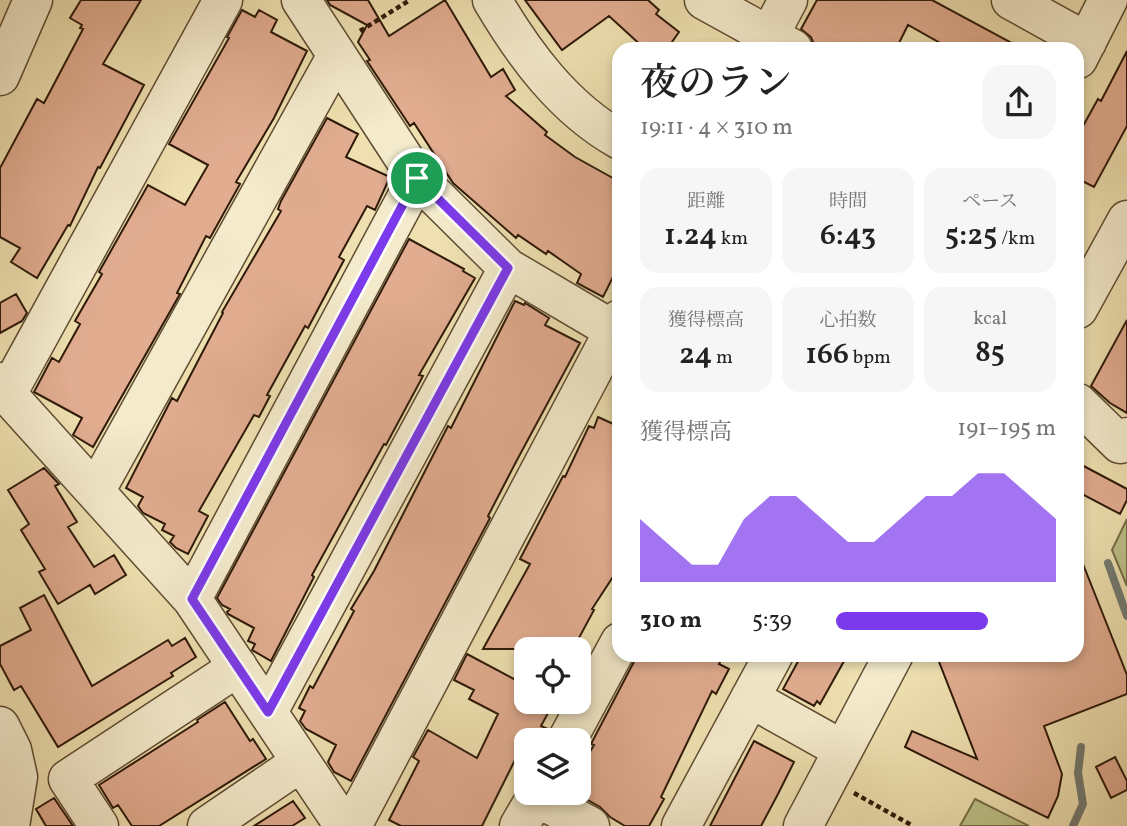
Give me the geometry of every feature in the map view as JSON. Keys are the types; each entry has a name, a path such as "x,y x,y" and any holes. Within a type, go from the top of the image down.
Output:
{"street":[{"path":"0,76 33,0"},
{"path":"223,0 4,388 192,599 344,826"},
{"path":"301,0 417,178 508,268 612,325"},
{"path":"492,0 516,41 548,81 596,127 612,136"},
{"path":"704,0 769,42"},
{"path":"775,42 788,0"},
{"path":"1011,0 1071,42"},
{"path":"1084,48 1108,0"},
{"path":"96,490 334,53"},
{"path":"192,599 417,178"},
{"path":"1084,298 1127,220"},
{"path":"268,712 508,268"},
{"path":"352,826 612,337"},
{"path":"1084,408 1120,444 1127,437"},
{"path":"573,728 612,657"},
{"path":"681,826 770,662"},
{"path":"803,826 890,662"},
{"path":"99,826 68,779 238,667"},
{"path":"750,698 836,764"},
{"path":"0,726 12,750 18,777 10,826"},
{"path":"207,826 301,762"},
{"path":"531,805 590,826"}],"path":[{"path":"334,53 410,0"},
{"path":"836,764 913,826"}],"green space":[{"path":"1127,519 1127,586 1112,550"},
{"path":"975,799 1029,826 960,826"}],"building":[{"path":"81,0 141,0 103,64 144,85 100,168 98,167 70,226 68,225 37,278 11,262 20,248 0,237 0,168 37,99 44,103 83,29 80,28 82,25 70,18"},
{"path":"327,0 368,0 389,36 445,0 491,77 503,69 515,90 506,96 547,132 545,135 575,157 612,178 612,279 603,297 577,283 581,274 548,251 546,254 518,235 516,238 453,183 414,123 410,126 367,61 370,60 358,42 367,25 330,5"},
{"path":"525,0 648,0 659,10 656,14 679,32 672,42 637,42 609,16 562,50"},
{"path":"817,0 932,0 1010,42 938,42 908,25 900,42 813,42 801,29"},
{"path":"242,10 255,17 259,10 277,20 271,32 307,51 274,118 236,182 240,184 210,238 206,236 177,293 180,294 93,447 73,435 82,418 34,392 52,358 59,362 80,324 75,321 148,185 185,205 208,165 169,144"},
{"path":"1127,51 1127,126 1094,187 1084,182 1084,124 1098,99 1101,101"},
{"path":"327,118 358,134 346,157 390,177 375,210 367,206 339,257 344,260 308,328 305,326 267,395 270,396 259,417 254,415 199,511 208,516 188,554 170,542 174,536 162,530 165,524 143,513 138,506 143,497 126,488 172,398 177,401 222,312 281,211 278,209 281,201"},
{"path":"409,239 464,269 463,271 475,278 419,375 423,376 312,575 314,577 271,661 252,650 255,644 248,641 254,628 228,614 230,609 222,605 217,598"},
{"path":"16,294 27,313 22,321 0,333 0,303"},
{"path":"515,301 524,305 525,303 549,318 545,325 580,343 351,781 334,772 328,762 336,745 306,729 300,721 305,711 299,708 310,686 313,688 354,611 351,609 374,571 448,426 451,428"},
{"path":"1127,320 1127,413 1110,403 1091,386"},
{"path":"598,417 612,423 612,578 592,609 594,610 579,637 514,637 514,649 483,649 530,564 520,559 563,476 565,477 589,426 594,428"},
{"path":"1084,466 1127,489 1127,500 1120,514 1084,495"},
{"path":"44,468 59,484 55,486 77,522 68,527 94,567 114,555 126,575 95,594 90,585 58,604 39,572 45,569 21,530 29,524 8,490"},
{"path":"1084,567 1127,675 1127,694 1044,726 1062,774 1058,796 1048,818 905,747 912,731 977,759 939,662 1084,662"},
{"path":"44,595 92,686 168,640 172,646 185,638 196,657 171,673 173,676 58,747 21,686 14,690 0,664 0,646 31,630 20,608"},
{"path":"467,654 514,679 514,714 548,714 541,726 546,728 514,728 514,762 482,826 401,826 389,820 419,761 413,757 428,730 477,758 498,714 469,699 474,690 454,680"},
{"path":"634,662 720,662 719,664 729,669 716,694 712,691 661,797 664,799 649,826 625,826 591,802 591,750 594,745 591,744"},
{"path":"798,662 844,662 820,704 817,701 814,706 783,689"},
{"path":"225,702 250,741 253,739 266,759 159,826 132,826 118,805 113,808 99,785"},
{"path":"754,741 794,762 778,794 761,826 710,826"},
{"path":"1115,757 1127,781 1127,790 1111,798 1096,767"},
{"path":"54,798 73,826 46,826 36,809"},
{"path":"293,801 305,818 292,826 254,826"}],"waterway":[{"path":"1108,563 1127,616"},
{"path":"1073,826 1083,804 1078,773 1081,747"}],"route":[{"path":"417,178 508,268 268,712 192,599 417,178"}]}
